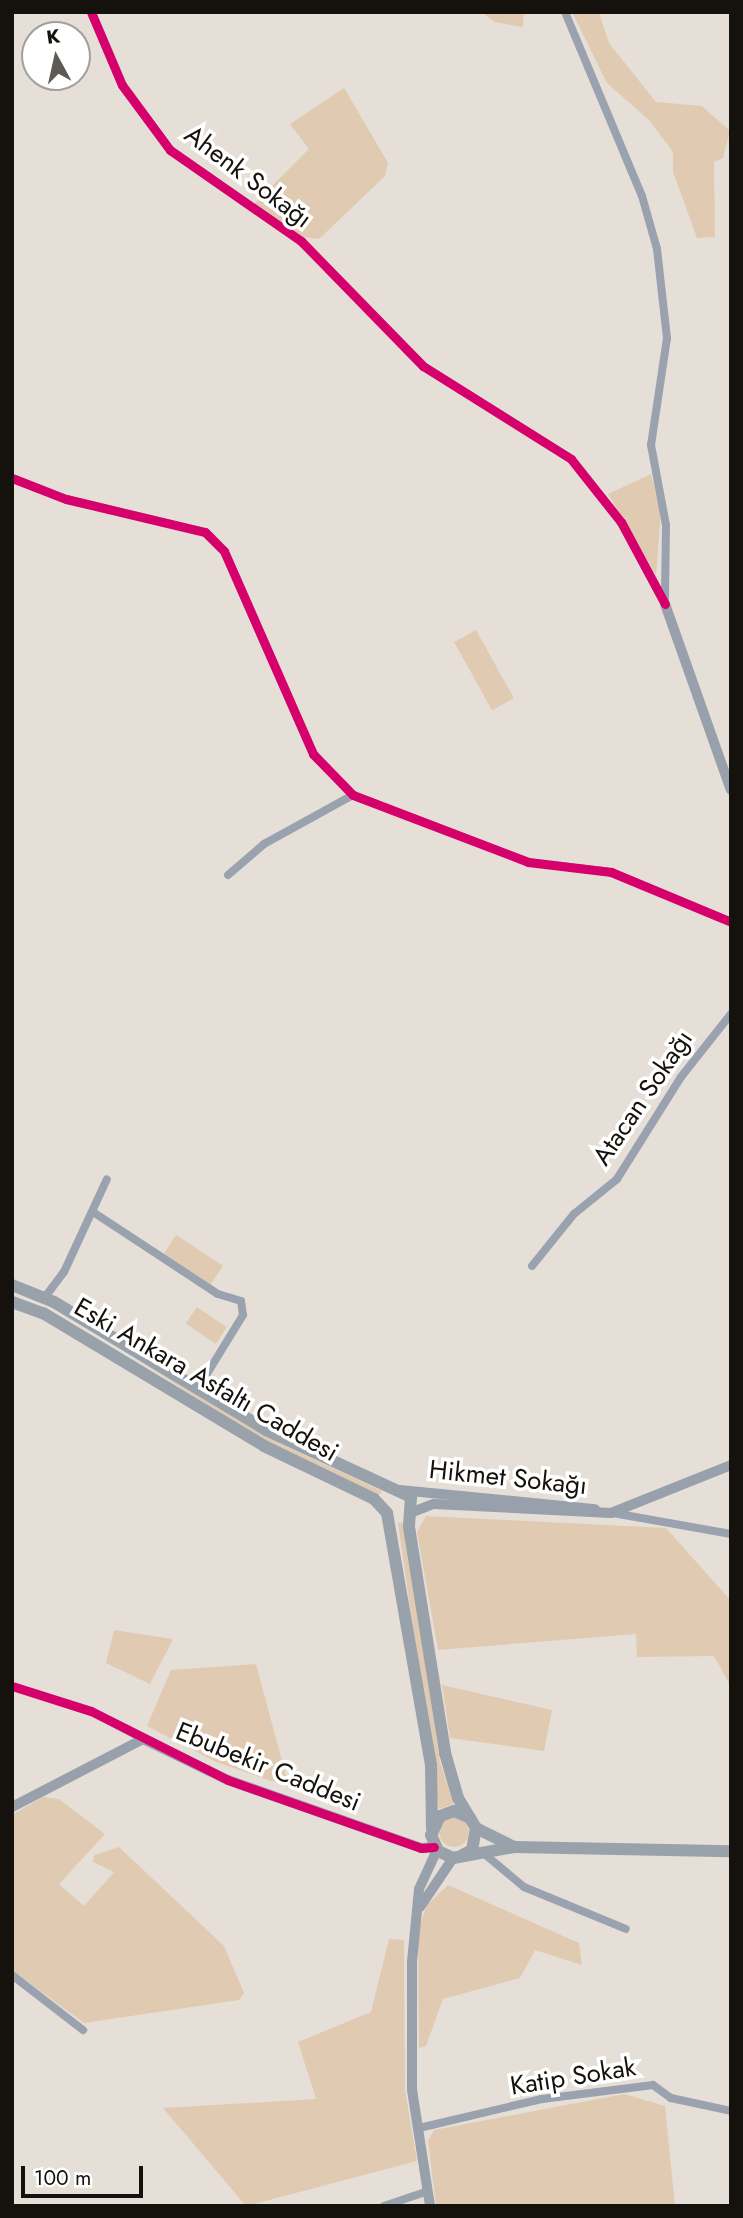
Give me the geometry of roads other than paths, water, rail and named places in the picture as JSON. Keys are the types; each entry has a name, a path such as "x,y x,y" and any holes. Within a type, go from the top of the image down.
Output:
{"main road":[{"name":"Eski Ankara Asfaltı Caddesi","path":"12,1285 45,1297 266,1430 400,1490"},
{"name":"Eski Ankara Asfaltı Caddesi","path":"12,1301 43,1313 264,1446 374,1499 387,1513"},
{"path":"456,1858 472,1850 475,1825 458,1798 445,1753 410,1513 411,1497 400,1490 385,1499 431,1765 435,1848 456,1858 514,1847 731,1851"},
{"path":"387,1513 398,1519 410,1513"},
{"path":"432,1828 454,1811 514,1847"}],"street":[{"name":"Ahenk Sokağı","path":"91,12 122,85 170,150 301,241 423,366 514,425 557,449 590,480 634,541 665,604"},
{"path":"565,12 642,196 657,250 667,338 651,445 666,525 665,604 731,790"},
{"path":"12,478 66,499 205,532 224,551 313,754 353,795 528,862 611,872 731,922"},
{"path":"228,874 264,844 353,795"},
{"name":"Atacan Sokağı","path":"532,1266 575,1214 617,1179 689,1066 731,1014"},
{"path":"45,1297 93,1212 107,1179"},
{"path":"93,1212 218,1294 241,1301 243,1315 197,1390"},
{"path":"611,1513 731,1465"},
{"name":"Hikmet Sokağı","path":"400,1490 611,1513 731,1534"},
{"name":"Hikmet Sokağı","path":"410,1513 434,1504 611,1513"},
{"name":"Ebubekir Caddesi","path":"12,1686 91,1711 228,1780 421,1848 435,1848"},
{"path":"12,1807 143,1739"},
{"path":"430,2206 412,2090 414,1927 419,1889 435,1848"},
{"path":"482,1852 524,1887 626,1929"},
{"path":"414,1927 428,1890 456,1858"},
{"path":"12,1975 83,2030"},
{"name":"Katip Sokak","path":"419,2128 542,2099 653,2085 671,2098 731,2111"},
{"path":"384,2206 428,2191"}]}
